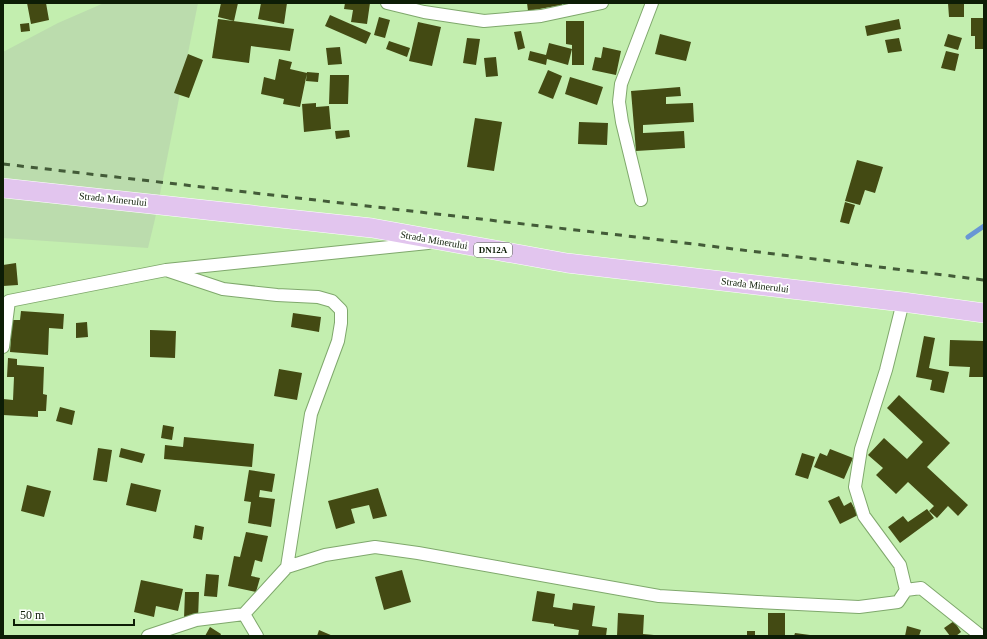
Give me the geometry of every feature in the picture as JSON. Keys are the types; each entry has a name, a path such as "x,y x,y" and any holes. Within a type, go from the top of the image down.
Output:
{"main road":[{"name":"Strada Minerului","path":"3,188 372,228 566,263 903,302 984,313"}],"street":[{"path":"387,3 424,12 484,21 541,16 602,3"},
{"path":"641,200 622,122 619,102 621,84 652,3"},
{"path":"3,347 6,300 166,270 444,242"},
{"path":"166,270 223,289 277,295 318,297 332,301 341,310 341,323 338,341 311,414 287,567"},
{"path":"148,636 196,620 244,614 287,567 325,555 375,547 418,553 659,596 859,607 898,602 906,590 900,565 864,516 856,487 861,450 886,370 903,302"},
{"path":"906,590 921,588 981,636"},
{"path":"244,614 257,636"}],"green space":[{"path":"104,3 198,3 148,248 3,238 3,52 58,23"}],"building":[{"path":"27,3 46,3 49,20 31,24"},
{"path":"221,3 238,3 234,21 218,17"},
{"path":"261,3 287,3 284,24 258,19"},
{"path":"345,3 370,3 367,24 351,22 353,10 344,9"},
{"path":"527,3 562,3 562,5 528,11"},
{"path":"948,3 964,3 964,17 949,17"},
{"path":"330,15 371,33 366,44 325,26"},
{"path":"379,17 390,20 385,38 374,35"},
{"path":"971,18 984,18 984,49 975,49 975,36 971,36"},
{"path":"218,19 294,29 290,51 251,46 249,63 212,58"},
{"path":"899,19 901,29 867,36 865,26"},
{"path":"566,21 584,21 584,65 572,65 572,45 566,44"},
{"path":"418,22 441,27 432,66 409,61"},
{"path":"29,23 30,31 21,32 20,24"},
{"path":"521,31 525,48 518,50 514,32"},
{"path":"660,34 691,42 686,61 655,54"},
{"path":"948,34 962,38 958,50 944,46"},
{"path":"467,38 480,39 476,65 463,63"},
{"path":"899,38 902,51 888,53 885,40"},
{"path":"389,41 410,48 407,57 386,49"},
{"path":"549,43 572,49 568,65 547,59 546,65 528,60 530,51 546,55"},
{"path":"340,47 342,64 328,65 326,48"},
{"path":"603,47 621,51 616,75 592,70 595,57 601,58"},
{"path":"946,51 959,54 955,71 941,68"},
{"path":"188,54 203,60 189,98 174,93"},
{"path":"496,57 498,76 486,77 484,58"},
{"path":"279,59 292,62 290,69 307,73 300,107 283,104 284,99 261,94 264,77 275,80"},
{"path":"548,70 562,76 553,99 538,93"},
{"path":"307,72 319,73 318,82 306,81"},
{"path":"330,75 349,75 348,104 329,104"},
{"path":"570,77 603,87 597,105 565,94"},
{"path":"680,87 681,96 666,97 666,104 693,103 694,122 643,125 643,133 684,131 685,148 636,151 631,91"},
{"path":"316,103 316,107 329,106 331,129 304,132 302,104"},
{"path":"475,118 502,122 494,171 467,167"},
{"path":"579,122 608,123 607,145 578,144"},
{"path":"349,130 350,137 336,139 335,131"},
{"path":"857,160 883,167 875,193 865,190 860,205 845,201"},
{"path":"845,202 855,205 849,224 840,222"},
{"path":"16,263 18,285 3,286 3,265"},
{"path":"21,311 64,314 63,329 49,328 48,355 10,352 12,320 20,320"},
{"path":"293,313 321,317 319,332 291,327"},
{"path":"87,322 88,337 76,338 76,323"},
{"path":"150,330 176,331 175,358 150,357"},
{"path":"924,336 935,338 929,368 949,372 944,393 930,390 932,380 916,377"},
{"path":"950,340 984,341 984,377 969,377 970,367 949,366"},
{"path":"8,358 17,359 17,365 44,367 43,394 47,395 46,411 38,411 38,417 3,415 3,399 13,400 14,377 7,377"},
{"path":"279,369 302,373 297,400 274,396"},
{"path":"899,395 950,443 927,467 968,505 958,516 948,506 937,518 929,511 934,506 908,482 896,494 876,475 883,468 868,455 884,438 907,459 923,442 887,408"},
{"path":"60,407 75,411 72,425 56,421"},
{"path":"163,425 174,427 172,440 161,438"},
{"path":"184,437 254,444 252,467 164,459 165,445 183,447"},
{"path":"98,448 112,450 107,482 93,480"},
{"path":"121,448 145,454 142,463 119,457"},
{"path":"830,449 853,458 844,479 814,467 820,453 827,456"},
{"path":"802,453 815,457 808,479 795,475"},
{"path":"249,470 275,474 272,492 260,490 259,497 275,499 271,527 248,523 251,502 244,501"},
{"path":"131,483 161,490 156,512 126,505"},
{"path":"27,485 51,491 44,517 21,511"},
{"path":"378,488 387,516 373,519 369,505 351,509 355,523 336,529 328,501"},
{"path":"839,496 844,506 851,502 858,515 840,524 828,501"},
{"path":"927,509 934,518 900,543 888,527 903,516 908,522"},
{"path":"195,525 204,527 202,540 193,538"},
{"path":"246,532 268,536 262,562 255,560 251,576 260,578 256,592 228,586 234,556 240,557"},
{"path":"402,570 411,602 384,610 375,577"},
{"path":"206,574 219,575 217,597 204,596"},
{"path":"141,580 183,589 178,611 156,606 154,617 134,612"},
{"path":"537,591 555,594 553,607 572,610 573,603 595,606 592,626 607,628 606,636 578,636 579,630 532,621"},
{"path":"185,592 199,592 198,619 184,618"},
{"path":"618,613 644,615 643,634 654,636 617,636"},
{"path":"768,613 785,613 785,636 768,636"},
{"path":"954,621 961,632 956,636 950,636 944,628"},
{"path":"907,626 921,630 919,636 905,636"},
{"path":"210,627 221,634 220,636 205,636"},
{"path":"319,630 333,636 317,636"},
{"path":"747,631 755,631 755,636 747,636"},
{"path":"795,633 810,635 810,636 794,636"}],"waterway":[{"path":"968,237 984,226"}],"railway":[{"path":"3,164 645,238 984,280"}]}
